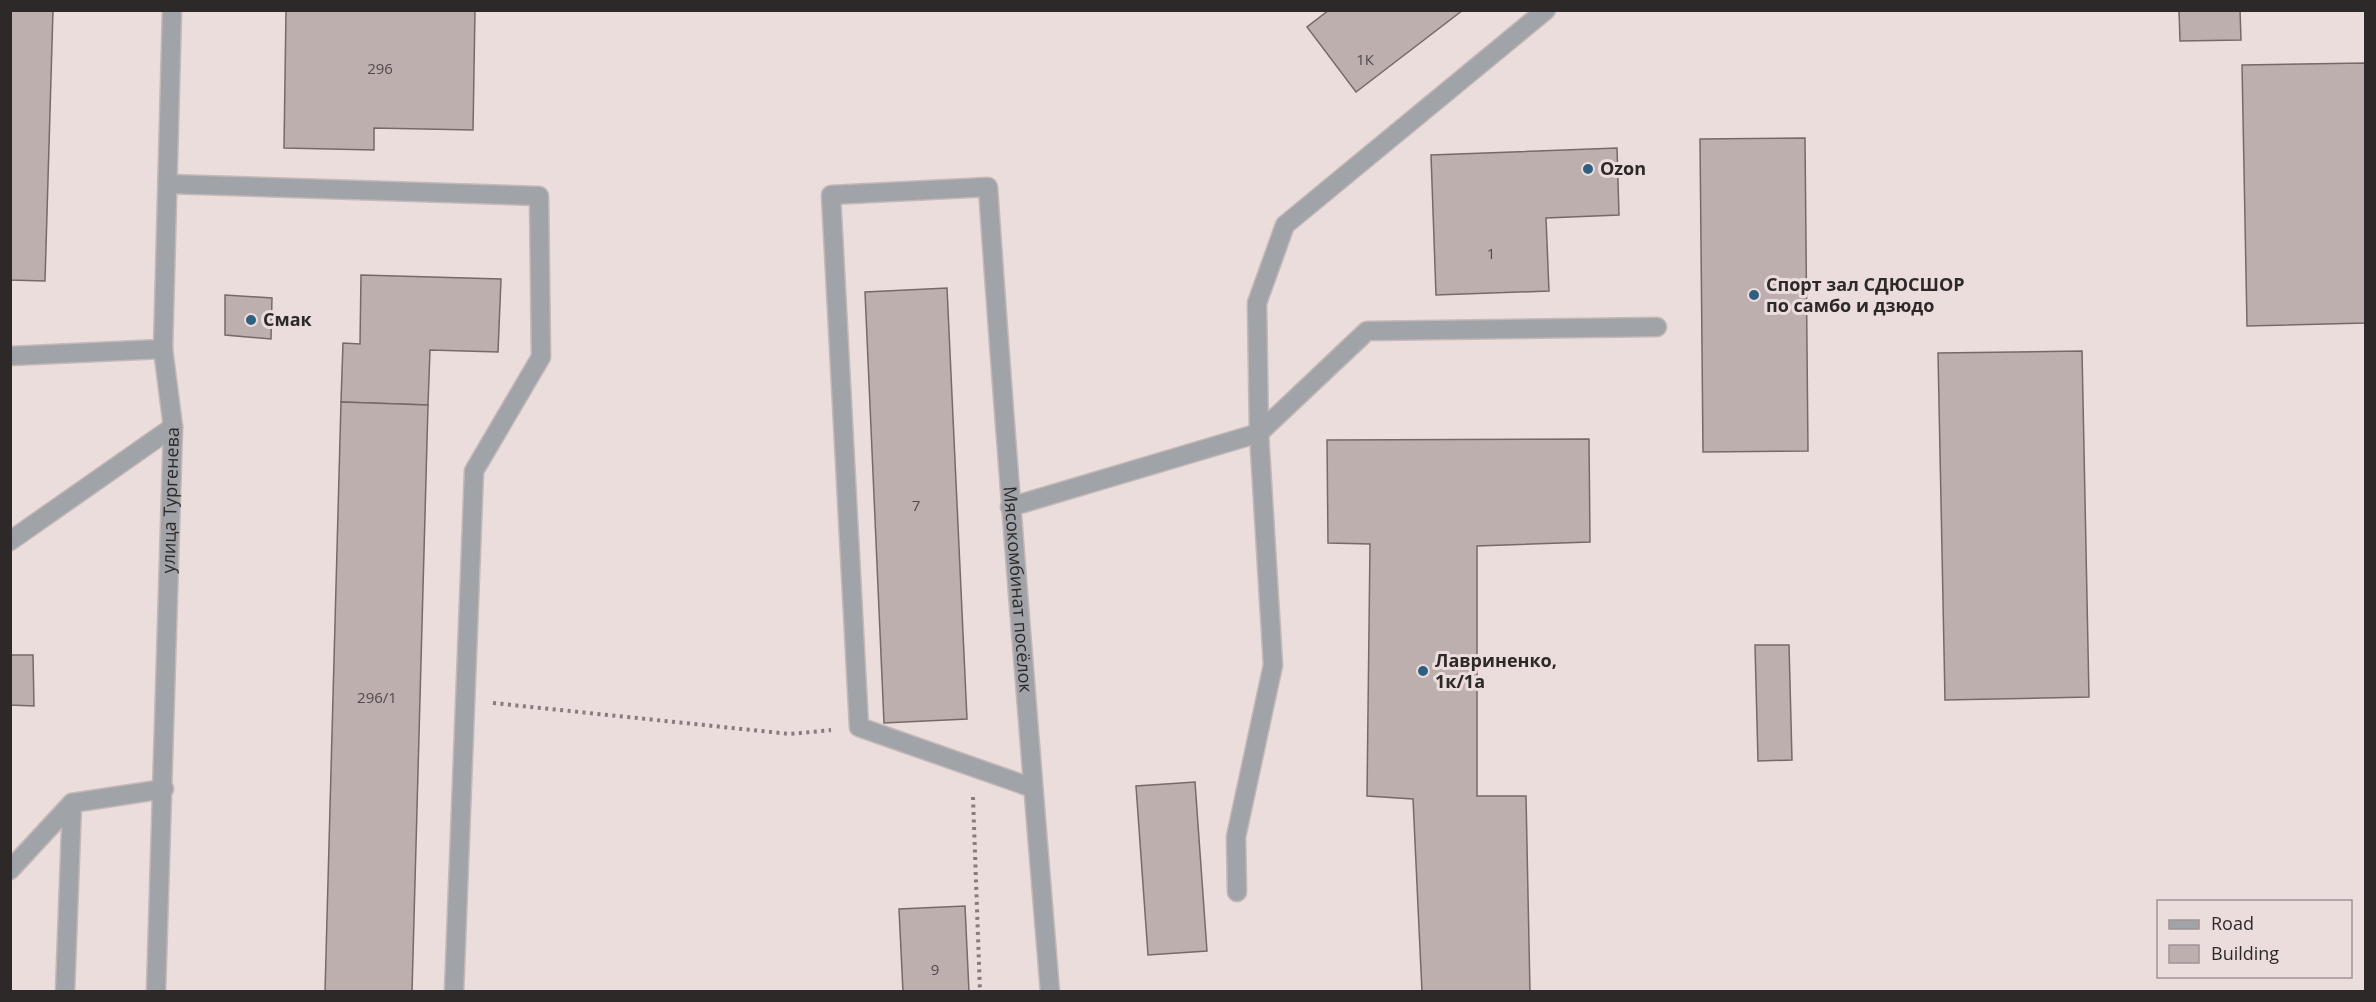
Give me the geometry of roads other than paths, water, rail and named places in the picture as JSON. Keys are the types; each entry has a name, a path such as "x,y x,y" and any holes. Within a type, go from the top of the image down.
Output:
{"street":[{"name":"улица Тургенева","path":"156,992 164,789 173,427 163,349 172,10"},
{"path":"1237,892 1236,837 1273,665 1259,433 1257,303 1285,225 1545,10"},
{"path":"168,184 539,196 541,357 474,471 454,992"},
{"name":"Мясокомбинат посёлок","path":"1033,788 859,727 831,195 988,187 1010,507 1050,992"},
{"path":"1010,507 1259,433 1367,331 1657,327"},
{"path":"10,356 163,349"},
{"path":"10,541 173,427"},
{"path":"10,870 72,803 164,789"},
{"path":"65,992 72,803"}],"place":[{"name":"Ozon","path":"1588,169"},
{"name":"Спорт зал СДЮСШОР по самбо и дзюдо","path":"1754,295"},
{"name":"Смак","path":"251,320"},
{"name":"Лавриненко, 1к/1а","path":"1423,671"}]}
